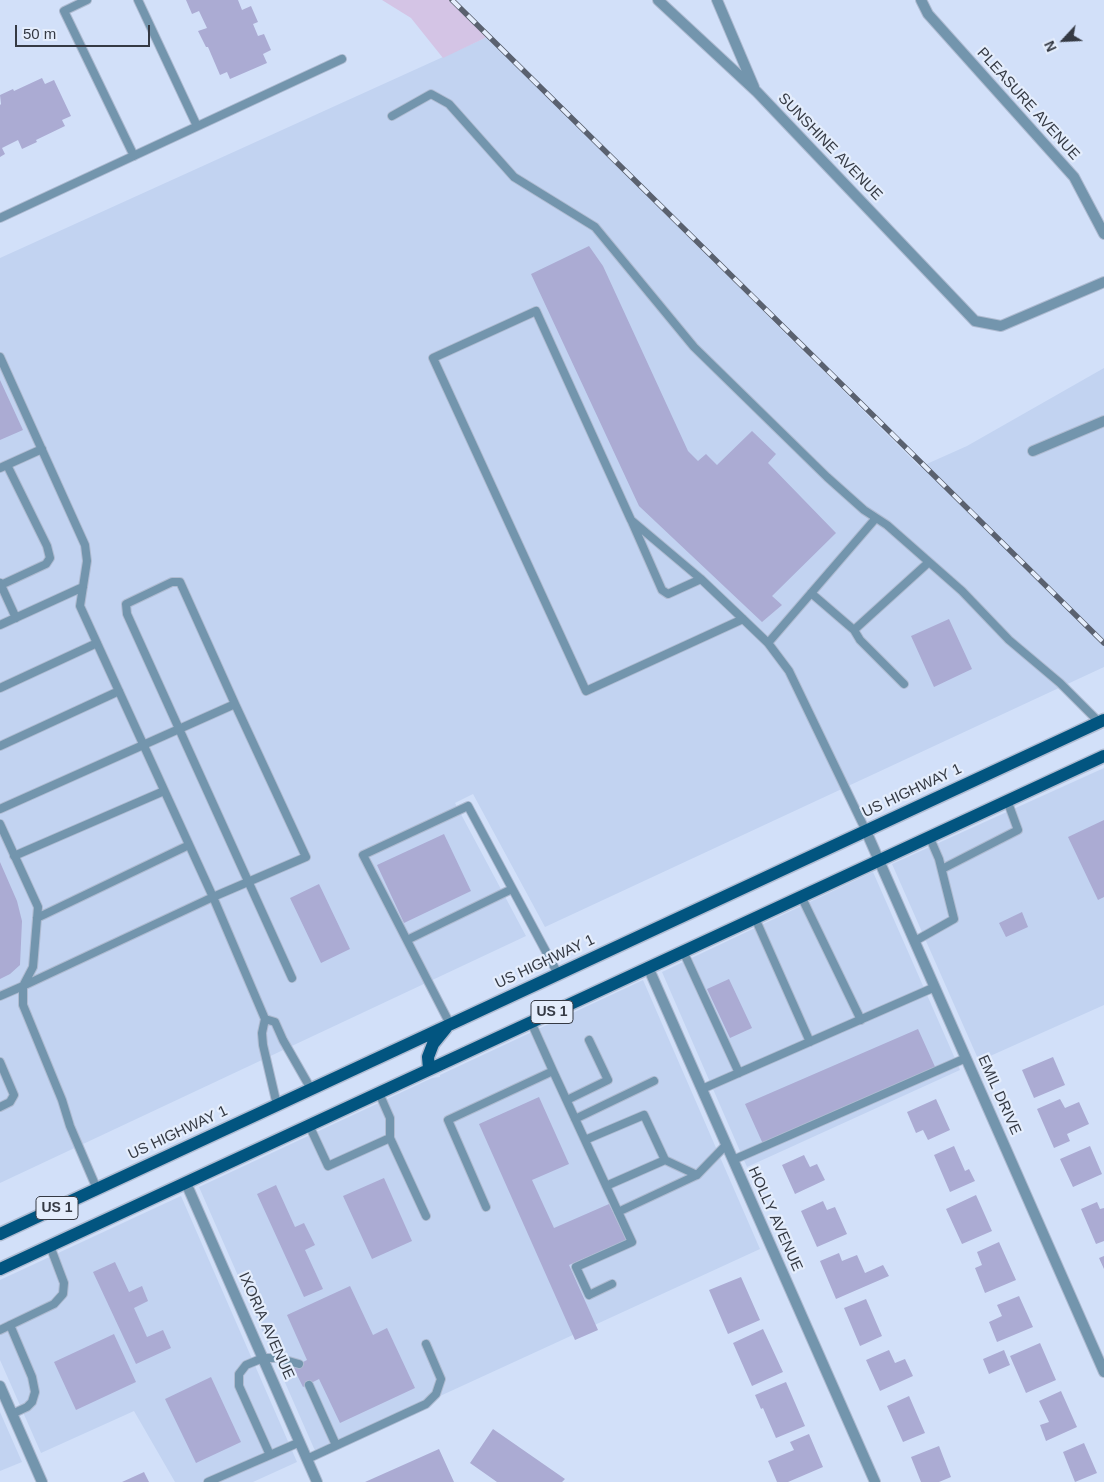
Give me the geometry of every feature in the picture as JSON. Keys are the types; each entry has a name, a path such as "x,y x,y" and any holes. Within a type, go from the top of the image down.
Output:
{"main road":[{"name":"US HIGHWAY 1","path":"0,1234 1102,721"},
{"name":"US 1","path":"0,1269 1104,756"},
{"path":"429,1069 428,1057 433,1044 450,1024"}],"street":[{"name":"SUNSHINE AVENUE","path":"658,0 757,92 975,321 1001,326 1104,282"},
{"path":"716,0 757,92"},
{"name":"PLEASURE AVENUE","path":"921,0 928,14 1074,177 1104,234"},
{"path":"1033,451 1104,421"},
{"name":"EMIL DRIVE","path":"866,830 1104,1372"},
{"name":"HOLLY AVENUE","path":"648,968 874,1482"},
{"name":"IXORIA AVENUE","path":"186,1182 317,1482"},
{"path":"0,1386 42,1482"}],"lane":[{"path":"87,0 64,11 134,156"},
{"path":"138,0 198,126"},
{"path":"0,218 342,59"},
{"path":"392,116 431,94 450,104 514,177 595,227 694,347 827,477 864,510 887,525 930,562 962,591 1009,640 1102,721"},
{"path":"701,579 668,594 662,590 536,311 433,358 586,692 743,619"},
{"path":"0,357 86,546 87,561 80,606 266,1018 262,1033 263,1045 277,1105"},
{"path":"16,618 0,584 46,564 50,558 47,546 3,467 42,449"},
{"path":"768,643 876,518"},
{"path":"631,520 701,579 768,643 789,671 866,830"},
{"path":"854,630 930,562"},
{"path":"0,996 213,897 248,882 306,857 180,582 172,582 126,604 127,614 248,882 292,978"},
{"path":"0,626 83,587"},
{"path":"811,594 854,630 860,640 904,684"},
{"path":"0,688 97,643"},
{"path":"0,746 119,691"},
{"path":"0,808 144,746 235,704"},
{"path":"14,856 164,791"},
{"path":"942,869 1018,830 1007,800"},
{"path":"450,1024 364,855 468,806 558,974"},
{"path":"0,824 38,908 33,967 24,986 23,1005 62,1100 70,1126 97,1189"},
{"path":"915,941 954,919 942,869 929,836"},
{"path":"37,918 189,845"},
{"path":"407,940 512,889"},
{"path":"801,896 861,1020"},
{"path":"754,918 810,1042"},
{"path":"683,951 740,1073"},
{"path":"702,1089 935,987"},
{"path":"266,1018 276,1022 283,1040 311,1089"},
{"path":"531,1022 632,1242 576,1267 589,1296 612,1284"},
{"path":"567,1100 608,1080 589,1040"},
{"path":"733,1160 966,1058"},
{"path":"0,1062 14,1095 10,1102 0,1106"},
{"path":"486,1207 448,1120 554,1071"},
{"path":"575,1119 654,1081"},
{"path":"379,1093 390,1118 390,1138 426,1216"},
{"path":"585,1140 644,1115 665,1160 697,1175"},
{"path":"309,1125 328,1166 390,1138"},
{"path":"618,1212 697,1175 726,1145"},
{"path":"606,1186 665,1160"},
{"path":"0,1330 54,1304 63,1294 64,1283 50,1246"},
{"path":"10,1325 32,1377 35,1392 32,1402 27,1408 12,1414"},
{"path":"307,1459 426,1404 436,1394 441,1379 426,1344"},
{"path":"270,1455 239,1386 239,1374 246,1365 263,1358 278,1358 299,1364"},
{"path":"308,1384 336,1445"},
{"path":"208,1482 300,1442"}],"shaded area":[{"path":"382,0 450,0 487,37 443,58 411,18"},
{"path":"487,37 920,467 967,446 1104,368 1104,667 545,927 473,794 455,803 526,936 0,1183 0,258"},
{"path":"1104,768 1104,1005 979,1061 892,864"},
{"path":"873,872 960,1070 747,1167 662,972"},
{"path":"643,980 760,1249 316,1453 199,1187 432,1078 440,1077 440,1075"},
{"path":"181,1196 297,1462 253,1482 175,1482 134,1411 41,1453 0,1360 0,1280"},
{"path":"0,1412 22,1462 0,1471"}],"building":[{"path":"186,0 238,0 242,10 251,6 258,22 253,24 258,36 264,34 271,50 263,54 267,63 230,79 227,72 220,75 208,47 206,47 198,31 207,28 199,11 192,14"},
{"path":"42,78 45,84 54,80 71,116 62,120 65,126 22,149 18,140 2,148 5,154 0,157 0,95 13,89 14,91"},
{"path":"589,246 603,266 688,451 698,461 706,454 717,465 752,431 776,454 768,463 836,533 772,596 782,605 762,622 639,506 531,274"},
{"path":"0,380 23,430 0,440"},
{"path":"949,619 972,669 934,687 911,636"},
{"path":"1104,820 1104,897 1098,900 1068,837"},
{"path":"444,834 471,891 404,923 377,865"},
{"path":"0,862 17,901 22,921 20,965 10,974 0,979"},
{"path":"319,884 350,949 321,963 290,898"},
{"path":"1022,912 1028,927 1006,937 999,923"},
{"path":"729,979 752,1028 730,1038 707,989"},
{"path":"918,1029 936,1069 763,1144 745,1104"},
{"path":"1053,1057 1065,1085 1034,1098 1022,1070"},
{"path":"539,1097 569,1164 532,1180 554,1228 609,1204 626,1240 569,1265 598,1330 575,1340 479,1124"},
{"path":"936,1099 950,1130 928,1140 923,1130 916,1133 907,1112"},
{"path":"1060,1099 1065,1108 1079,1102 1089,1124 1067,1134 1070,1141 1054,1148 1037,1109"},
{"path":"954,1146 965,1171 969,1169 975,1181 950,1192 934,1155"},
{"path":"1090,1146 1102,1174 1073,1187 1060,1159"},
{"path":"804,1155 810,1167 817,1164 825,1180 795,1194 782,1165"},
{"path":"384,1178 412,1241 372,1259 343,1196"},
{"path":"276,1185 295,1227 304,1223 315,1245 305,1250 323,1289 304,1297 257,1194"},
{"path":"976,1195 992,1231 962,1244 946,1209"},
{"path":"823,1201 827,1210 835,1207 847,1234 817,1247 801,1211"},
{"path":"1097,1202 1100,1209 1104,1208 1104,1241 1096,1244 1081,1209"},
{"path":"999,1242 1016,1280 985,1293 975,1268 982,1265 977,1252"},
{"path":"839,1253 842,1261 857,1255 865,1273 883,1265 889,1276 836,1299 820,1261"},
{"path":"1104,1256 1104,1269 1099,1258"},
{"path":"115,1262 129,1292 142,1286 148,1301 134,1308 147,1337 163,1330 171,1348 136,1364 93,1272"},
{"path":"741,1277 760,1320 728,1334 709,1290"},
{"path":"350,1286 373,1335 387,1328 415,1388 340,1423 319,1379 303,1387 293,1367 307,1360 287,1315"},
{"path":"1019,1296 1033,1327 997,1342 989,1322 1002,1316 997,1305"},
{"path":"866,1299 882,1336 860,1346 844,1308"},
{"path":"763,1329 783,1372 752,1386 733,1343"},
{"path":"114,1334 136,1382 76,1410 54,1362"},
{"path":"1040,1343 1056,1380 1026,1393 1010,1356"},
{"path":"889,1350 895,1363 905,1359 913,1376 880,1391 866,1360"},
{"path":"1004,1350 1010,1365 989,1374 983,1359"},
{"path":"211,1377 241,1442 196,1463 165,1399"},
{"path":"786,1382 805,1426 776,1438 755,1395"},
{"path":"1061,1391 1077,1427 1046,1441 1040,1425 1049,1422 1039,1401"},
{"path":"909,1396 925,1433 903,1442 887,1406"},
{"path":"493,1429 565,1479 562,1482 497,1482 470,1463"},
{"path":"809,1434 823,1467 788,1482 777,1482 768,1461 794,1450 790,1442"},
{"path":"1084,1443 1097,1473 1075,1482 1063,1452"},
{"path":"939,1446 951,1477 939,1482 921,1482 911,1457"},
{"path":"439,1449 454,1482 365,1482"},
{"path":"144,1472 149,1482 122,1482"}],"railway":[{"path":"452,0 1104,643"}]}
